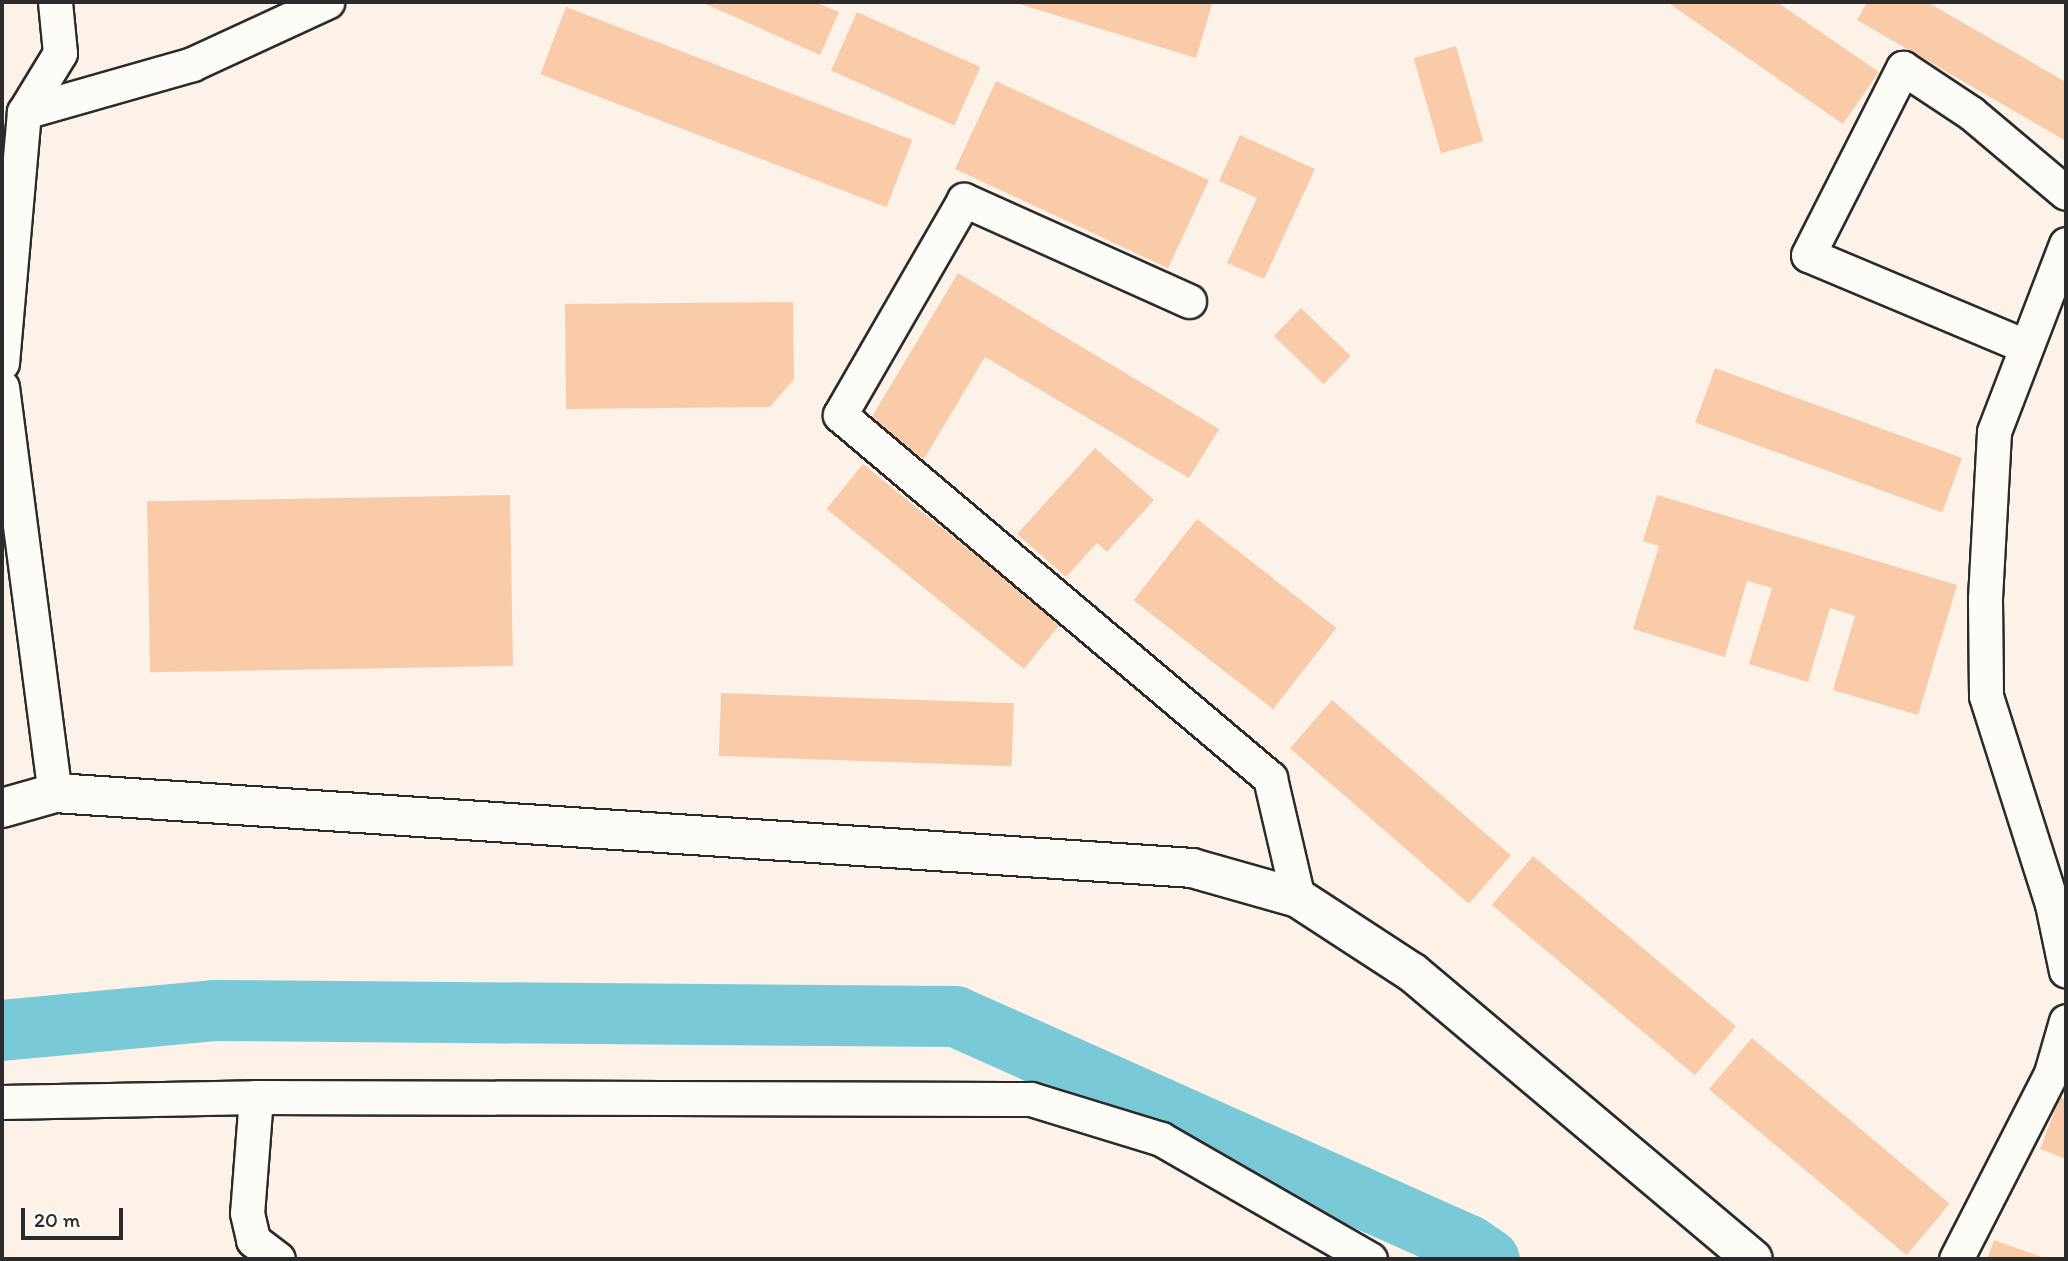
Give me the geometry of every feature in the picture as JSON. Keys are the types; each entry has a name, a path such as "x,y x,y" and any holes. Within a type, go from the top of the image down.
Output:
{"highway":[{"path":"2,808 55,793 1192,867 1298,898 1413,973 1753,1259"}],"street":[{"path":"2,363 24,112 60,53 55,2"},
{"path":"24,112 192,64 327,2"},
{"path":"2025,346 1808,255 1903,68 1971,113 2066,193"},
{"path":"1189,301 964,200 840,415 1270,778 1298,898"},
{"path":"2066,244 1994,432 1986,696 2052,904 2066,971"},
{"path":"2,387 55,793"},
{"path":"1956,1259 2051,1073 2066,1021"},
{"path":"256,1097 247,1213 253,1240 278,1259"},
{"path":"2,1102 256,1097 1031,1099 1161,1139 1370,1259"}],"building":[{"path":"701,2 815,2 839,12 820,55"},
{"path":"1013,2 1203,2 1212,4 1196,58"},
{"path":"1667,2 1777,2 1879,72 1843,124"},
{"path":"1867,2 1927,2 2066,82 2066,141 1857,20"},
{"path":"566,7 912,140 887,207 540,74"},
{"path":"857,12 980,67 954,125 831,70"},
{"path":"1456,46 1483,141 1441,153 1414,58"},
{"path":"996,81 1209,180 1168,268 955,169"},
{"path":"1240,135 1315,169 1264,279 1227,263 1257,198 1219,181"},
{"path":"958,273 1219,429 1189,478 985,357 924,459 867,425"},
{"path":"793,302 794,379 770,407 566,409 565,304"},
{"path":"1301,308 1351,356 1324,384 1274,336"},
{"path":"1715,368 1962,458 1942,512 1695,423"},
{"path":"1095,448 1154,500 1107,552 1097,543 1066,577 1017,534"},
{"path":"863,464 1060,624 1024,669 826,509"},
{"path":"510,495 513,666 150,672 147,501"},
{"path":"1657,495 1957,585 1918,715 1833,690 1855,616 1830,608 1808,682 1749,664 1772,588 1747,581 1725,657 1633,629 1659,546 1643,541"},
{"path":"1197,519 1336,628 1273,709 1134,600"},
{"path":"721,693 1014,703 1012,766 719,756"},
{"path":"1332,700 1511,855 1469,904 1290,748"},
{"path":"1533,856 1736,1026 1695,1075 1492,905"},
{"path":"1752,1038 1950,1204 1907,1255 1709,1089"},
{"path":"2060,1097 2066,1100 2066,1159 2040,1149"},
{"path":"1994,1240 2047,1259 1987,1259"}],"waterway":[{"path":"2,1030 213,1010 955,1016 1468,1245 1489,1259"}]}
